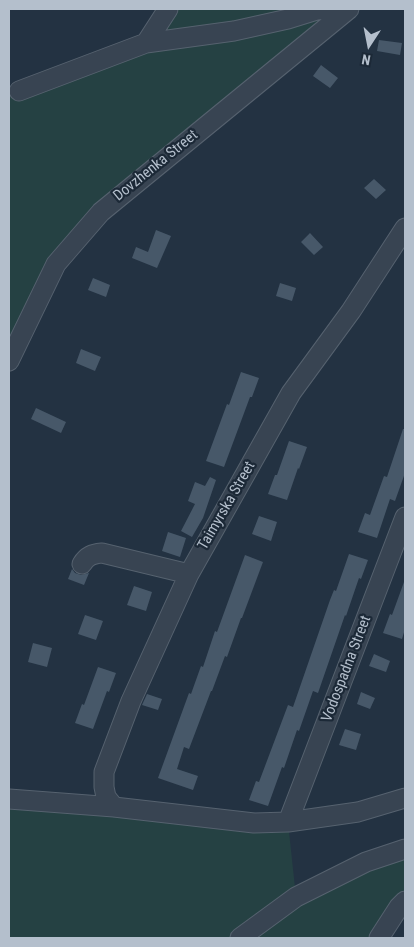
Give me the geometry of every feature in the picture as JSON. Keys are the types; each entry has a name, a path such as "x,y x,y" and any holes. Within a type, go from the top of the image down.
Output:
{"street":[{"path":"146,43 168,9"},
{"path":"19,91 146,43 234,31 288,20 325,9"},
{"name":"Dovzhenka Street","path":"9,361 56,264 101,212 349,9"},
{"name":"Taimyrska Street","path":"114,807 106,797 104,772 131,701 189,574 291,393 351,311 405,228"},
{"name":"Vodospadna Street","path":"288,822 405,517"},
{"path":"82,564 86,558 102,553 189,574"},
{"path":"9,799 114,807 254,823 288,822 358,812 405,798"},
{"path":"240,938 296,897 366,862 405,849"},
{"path":"379,938 405,901"}],"green space":[{"path":"168,9 349,9 213,119 56,264 9,361 9,92 19,91 146,43"},
{"path":"9,799 288,822 296,897 240,938 9,938"},
{"path":"405,854 405,894 375,938 254,938 304,903 367,867"}],"building":[{"path":"379,40 402,43 400,55 377,51"},
{"path":"321,65 338,78 330,88 313,76"},
{"path":"374,179 386,190 376,199 364,188"},
{"path":"156,230 171,236 157,268 132,258 136,247 148,252"},
{"path":"310,233 323,247 314,255 301,242"},
{"path":"93,278 110,285 106,297 88,290"},
{"path":"280,283 296,288 292,301 276,296"},
{"path":"81,349 101,357 95,371 76,363"},
{"path":"241,372 259,378 224,467 206,461"},
{"path":"36,408 66,422 61,433 31,419"},
{"path":"403,429 405,429 405,473 395,501 390,499 377,538 358,532 365,513 370,515 384,476 387,477"},
{"path":"289,441 307,447 287,500 268,494"},
{"path":"210,477 216,480 203,518 192,537 181,531 195,504 188,501 195,482 205,486"},
{"path":"259,516 277,522 271,541 252,534"},
{"path":"168,532 186,538 180,557 162,551"},
{"path":"349,554 368,560 345,615 318,693 313,691 299,731 297,730 268,806 249,800 256,781 259,782 288,705 293,707 330,600 334,590 336,591"},
{"path":"245,555 263,562 189,749 184,747 177,769 198,776 193,790 158,778 189,693 191,694 201,666 203,667"},
{"path":"72,569 75,573 81,575 89,573 84,585 68,579"},
{"path":"404,582 405,629 402,639 383,633"},
{"path":"134,586 152,592 146,611 127,605"},
{"path":"85,615 103,621 96,640 78,634"},
{"path":"33,643 52,648 47,667 28,662"},
{"path":"374,654 390,661 386,672 369,666"},
{"path":"98,667 116,673 93,729 75,723"},
{"path":"361,692 375,698 370,709 357,704"},
{"path":"147,694 162,699 158,710 142,705"},
{"path":"345,729 361,734 356,750 339,745"}]}
